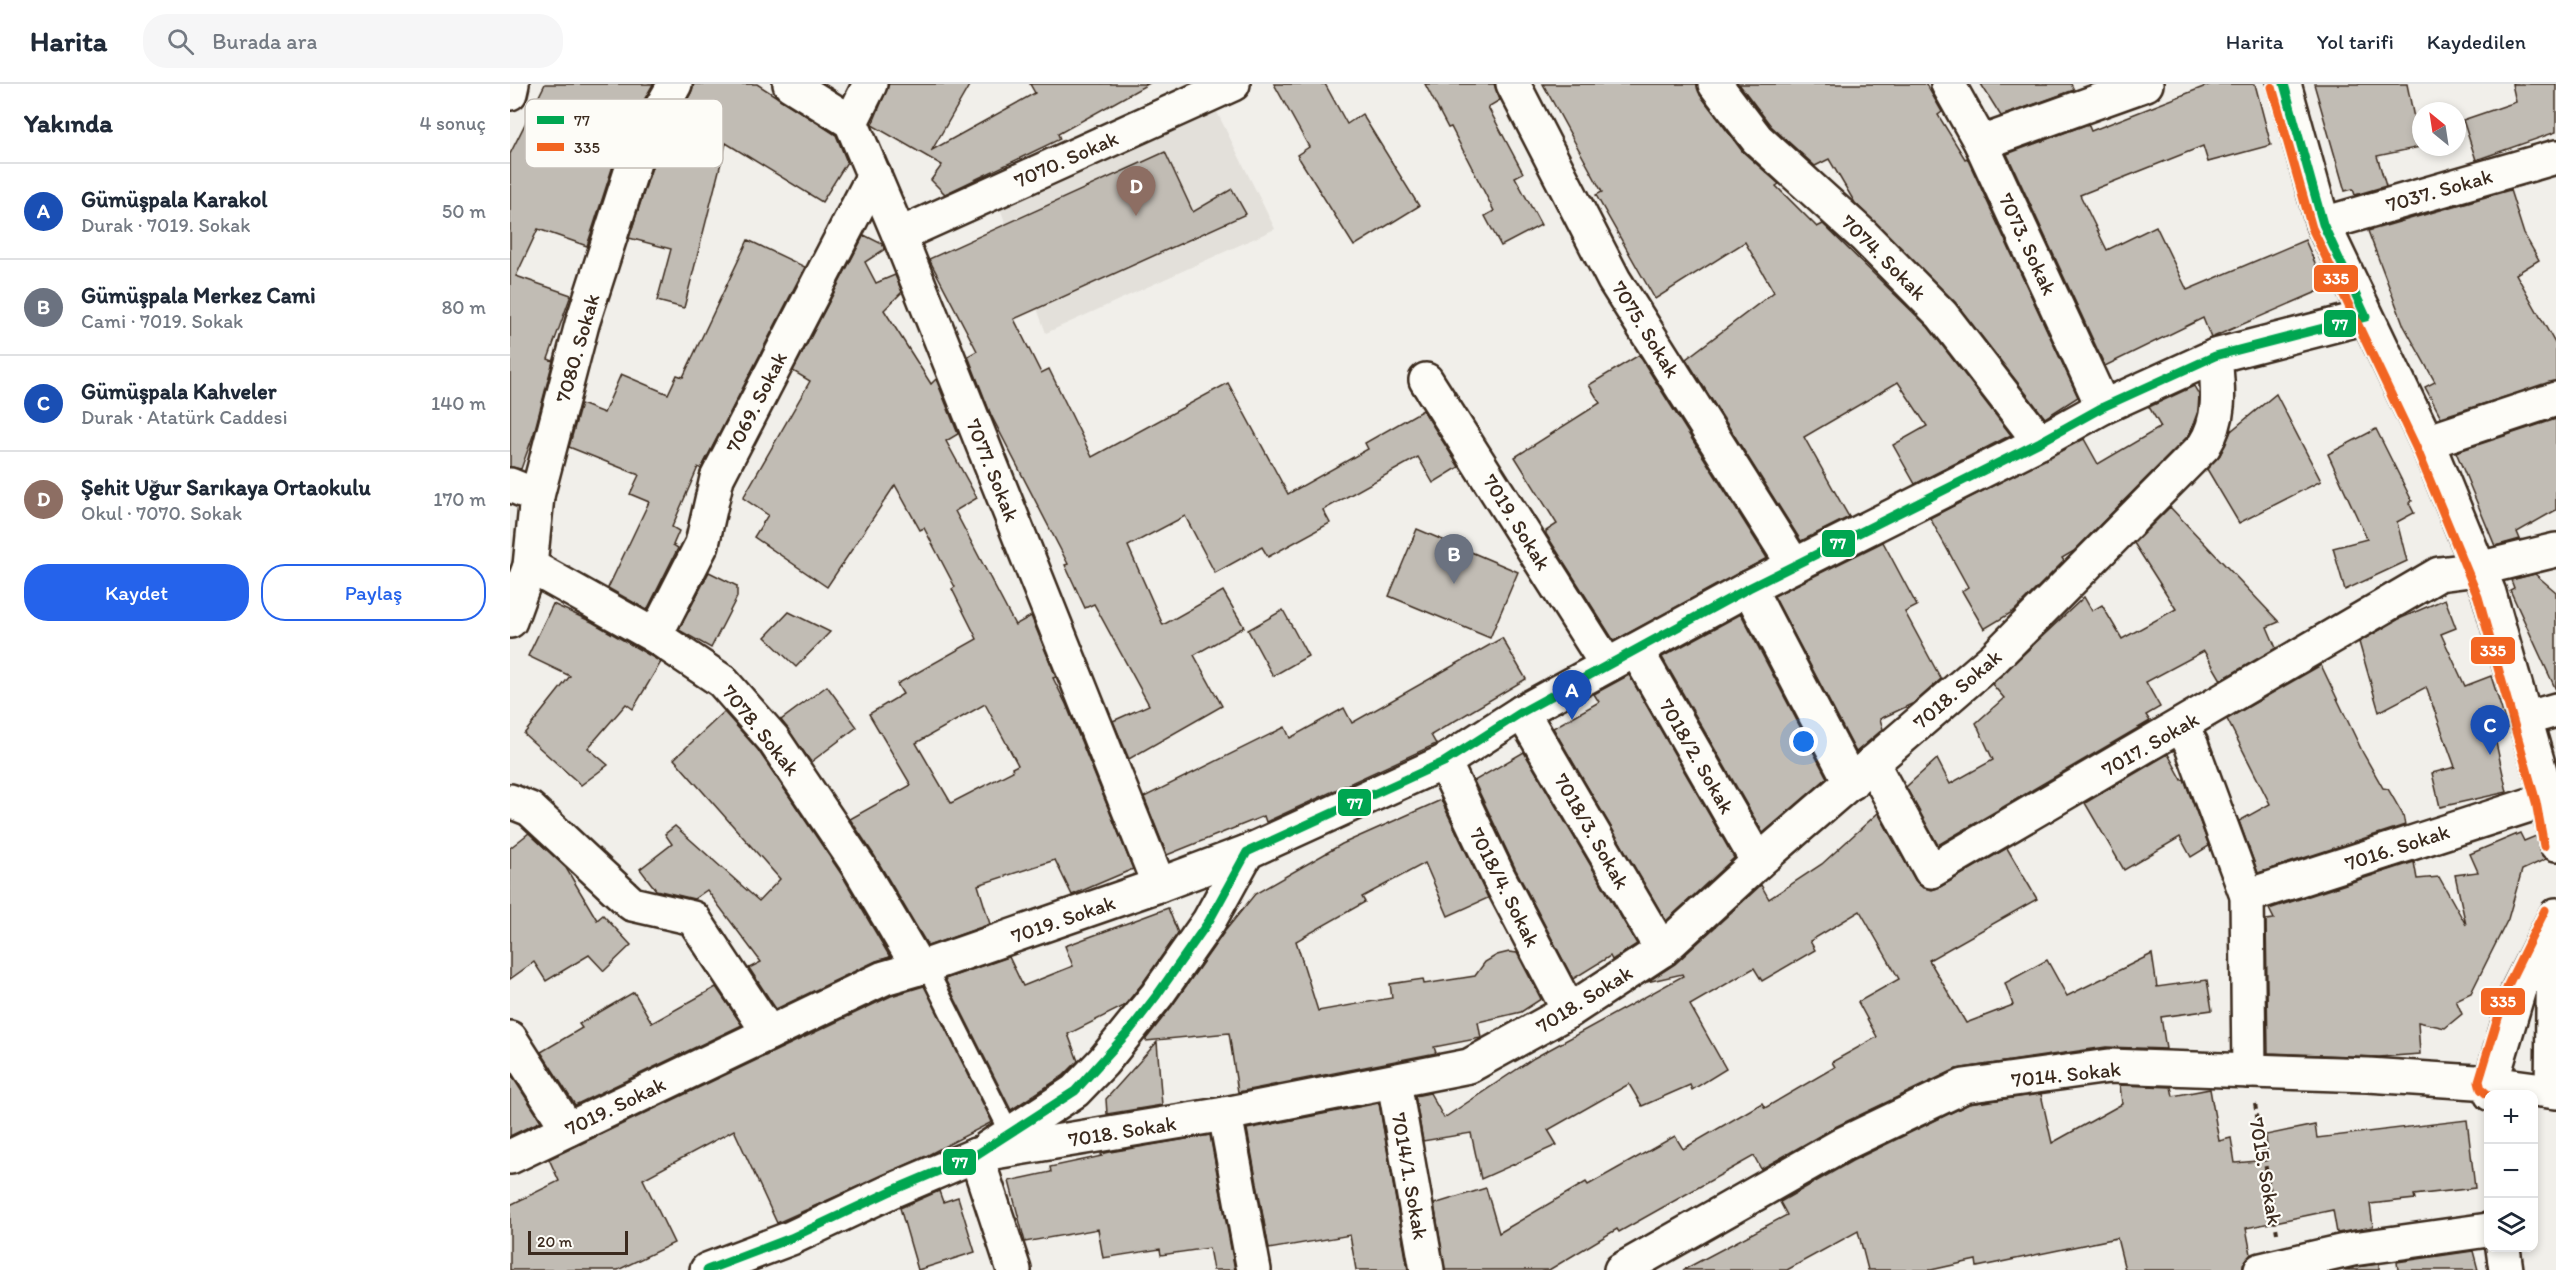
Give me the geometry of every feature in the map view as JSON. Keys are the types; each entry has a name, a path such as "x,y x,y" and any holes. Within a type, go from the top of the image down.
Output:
{"street":[{"path":"510,93 512,84"},
{"name":"7080. Sokak","path":"666,99 675,84"},
{"path":"790,84 850,122 870,84"},
{"name":"7070. Sokak","path":"899,235 1189,93 1233,84"},
{"name":"7075. Sokak","path":"1513,84 1614,280 1794,565"},
{"name":"7074. Sokak","path":"1715,84 1757,139 1864,236 1942,315 2040,442"},
{"name":"7073. Sokak","path":"1948,84 1981,143 2103,407"},
{"path":"1981,143 2146,84"},
{"path":"2284,84 2323,224 2427,442 2489,593 2548,799 2556,844"},
{"name":"7077. Sokak","path":"850,122 899,235 1159,885"},
{"name":"7037. Sokak","path":"2323,224 2556,157"},
{"name":"7080. Sokak","path":"510,621 530,566 524,491 582,324 632,168"},
{"name":"7069. Sokak","path":"655,636 702,544 717,478 874,175"},
{"name":"7019. Sokak","path":"510,1157 884,978 923,967 1247,852 1444,762 1522,712 1749,588 2040,442 2103,407 2215,356 2366,317"},
{"name":"7018. Sokak","path":"717,1269 976,1155 1225,1114 1469,1066 1569,1011 1662,950 1758,862 1994,658 2204,446 2217,421 2218,385 2215,356"},
{"name":"7019. Sokak","path":"1426,380 1607,664"},
{"path":"2427,442 2556,399"},
{"name":"7017. Sokak","path":"1862,773 1932,871 2439,574 2478,569 2556,550"},
{"name":"7078. Sokak","path":"530,566 655,636 722,681 773,739 923,967"},
{"path":"1749,588 1862,773"},
{"name":"7018/2. Sokak","path":"1636,650 1758,862"},
{"path":"2525,719 2556,710"},
{"name":"7018/3. Sokak","path":"1522,712 1662,950"},
{"path":"2181,726 2191,744 2247,896 2249,1071"},
{"name":"7018/4. Sokak","path":"1444,762 1499,878 1569,1011"},
{"name":"7016. Sokak","path":"2247,896 2548,799"},
{"path":"510,801 530,808 632,904 693,918 769,1033"},
{"path":"1014,1270 976,1155 1075,1091 1130,1030 1209,921 1247,852"},
{"path":"2491,1089 2519,988 2555,918"},
{"path":"2554,1091 2555,918"},
{"path":"510,1038 568,1129"},
{"name":"7014. Sokak","path":"1621,1270 1843,1144 1964,1086 2109,1066 2368,1075 2491,1089 2554,1091"},
{"name":"7014/1. Sokak","path":"1394,1082 1427,1270"},
{"path":"1225,1114 1254,1270"},
{"path":"2276,1268 2353,1249 2484,1231"},
{"path":"2504,1252 2506,1270"}],"lane":[{"path":"923,967 1010,1133"}],"path":[{"name":"7015. Sokak","path":"2249,1071 2276,1268"}],"shaded area":[{"path":"1215,108 1275,229 1046,333 998,203"}],"building":[{"path":"545,84 653,84 645,99 538,99"},
{"path":"694,84 757,84 836,135 847,162 822,202 726,143 723,155 723,99 688,99"},
{"path":"889,84 970,84 932,150 1035,93 1030,84 1148,84 1058,134 1060,139 945,194 931,180 942,165 872,125"},
{"path":"1274,84 1325,84 1347,124 1362,114 1419,206 1354,246 1297,155 1309,147"},
{"path":"1425,84 1494,84 1500,100 1488,107 1523,173 1515,177 1541,225 1501,246 1485,216 1494,211 1451,127 1448,128"},
{"path":"1543,84 1697,84 1700,95 1742,151 1779,184 1776,186 1817,227 1823,224 1928,327 2011,435 1915,484 1893,445 1927,426 1898,382 1804,437 1849,517 1801,541 1686,359 1774,292 1745,242 1655,299 1596,195 1602,192"},
{"path":"1739,84 1926,84 1942,112 1938,115 1965,159 1967,158 2078,397 2045,418 1955,302 1855,203 1829,159 1815,166 1771,126"},
{"path":"1981,84 2071,84 2074,90 2001,116"},
{"path":"2211,84 2255,84 2271,145 2208,162 2203,146 2080,195 2107,250 2156,226 2187,290 2305,240 2326,288 2211,338 2203,318 2105,366 2007,154 2088,124 2091,131"},
{"path":"2314,84 2407,84 2412,108 2412,149 2377,156 2386,186 2355,195 2353,189 2345,191"},
{"path":"2512,84 2556,84 2556,132 2476,160 2466,129 2466,119 2516,102"},
{"path":"525,124 525,168 612,168 587,246 538,229 516,276 571,295 548,359 553,361 534,433 521,469 510,467 510,154"},
{"path":"1165,152 1193,212 1232,189 1246,214 1014,319 1041,373 1049,369 1092,457 1228,383 1288,494 1368,449 1365,443 1423,410 1459,467 1433,483 1418,457 1323,510 1330,523 1268,557 1262,547 1215,573 1185,516 1128,546 1163,625 1223,591 1244,627 1194,655 1222,706 1129,759 1113,721 1149,705 1094,604 1085,608 1065,565 1068,564 991,415 968,356 977,351 929,259"},
{"path":"652,168 720,168 684,308 657,301 671,249 629,238"},
{"path":"2510,190 2524,234 2539,260 2516,274 2556,345 2556,381 2441,417 2425,387 2435,382 2404,326 2368,231"},
{"path":"864,235 882,244 885,249 865,262 876,283 895,275 902,292 884,310 931,384 936,379 958,434 946,441 977,498 955,511 1015,625 1031,616 1056,677 1053,678 1066,704 1133,869 1072,895 1055,860 978,885 990,924 928,946 850,819 911,785 869,714 903,694 897,684 977,639 952,589 955,587 924,528 920,530 895,485 827,587 754,537 768,515 743,498 810,381 793,371","holes":["985,704 1018,765 1012,768 1013,771 951,803 916,743"]},
{"path":"748,240 805,267 701,469 698,467 672,527 679,531 673,545 678,548 647,610 608,588 649,502 630,494 639,475 569,447 581,404 604,413 621,374 668,394 677,375 683,377"},
{"path":"1639,355 1767,558 1614,641 1546,534 1546,531 1557,524 1515,457 1600,403 1589,385"},
{"path":"2194,386 2199,395 2198,411 2189,435 2074,551 2062,558 2064,561 2014,611 1984,629 1962,591 1968,587 1930,518 2084,439 2098,464 2161,427 2149,407"},
{"path":"2276,394 2321,481 2239,523 2207,469 2220,455 2231,431"},
{"path":"2556,419 2556,510 2517,532 2520,539 2495,546 2456,452"},
{"path":"2376,429 2412,501 2409,503 2414,513 2397,522 2407,561 2345,590 2333,548 2367,539 2328,454"},
{"path":"2170,507 2279,622 2267,627 2276,648 2221,680 2204,651 2146,682 2160,707 2146,715 2150,721 1938,845 1906,787 1937,759 1950,784 1993,760 1976,723 2004,698 1992,684 2084,597 2092,611 2102,605 2122,639 2176,609 2134,543"},
{"path":"1417,529 1518,572 1490,638 1389,596"},
{"path":"1883,542 1917,606 1905,612 1941,679 1914,703 1880,719 1883,729 1856,752 1774,596"},
{"path":"709,572 737,586 737,597 711,648 679,630"},
{"path":"2535,574 2556,592 2556,690 2510,590 2514,588 2511,580"},
{"path":"2445,599 2456,628 2441,634 2465,686 2491,676 2508,729 2494,734 2507,792 2440,807 2432,773 2455,767 2426,687 2379,712 2359,642 2399,619"},
{"path":"553,604 592,622 661,662 633,709 626,704 588,748 608,765 581,785 524,734 570,676 528,656"},
{"path":"1283,610 1308,656 1273,676 1248,630"},
{"path":"789,612 830,632 796,667 765,637"},
{"path":"1741,614 1827,778 1763,833 1662,657"},
{"path":"1502,638 1526,679 1431,735 1436,744 1266,822 1264,816 1167,855 1144,797 1285,727 1290,738 1344,708 1352,723"},
{"path":"2321,665 2363,753 2383,788 2388,789 2403,815 2405,825 2258,873 2239,821 2270,804 2227,719"},
{"path":"1629,675 1734,858 1666,921 1553,728 1599,702 1594,694"},
{"path":"827,686 857,727 811,762 781,720"},
{"path":"724,712 758,750 842,875 890,957 876,961 776,1009 749,968 761,962 707,890 694,899 656,890 640,869 672,844 665,834 675,826 759,901 780,879 674,759"},
{"path":"1524,752 1637,944 1612,960 1610,956 1573,979 1516,870 1474,781"},
{"path":"2168,754 2182,780 2184,779 2209,846 2191,857 2180,837 2124,870 2085,803"},
{"path":"1441,800 1488,898 1448,916 1425,863 1362,897 1365,902 1296,941 1318,1011 1392,998 1390,984 1423,979 1424,984 1475,976 1485,962 1497,955 1509,952 1517,953 1541,999 1521,1012 1478,1022 1481,1038 1434,1047 1436,1053 1238,1092 1229,1033 1146,1041 1225,931 1255,894 1342,844"},
{"path":"1878,813 1915,880 1922,887 1932,890 1940,887 2007,848 2037,899 1929,960 1966,1023 2013,1005 2005,983 2047,960 2067,996 2152,954 2157,987 2207,980 2212,1010 2161,1017 2166,1049 2106,1047 1956,1069 1835,1127 1761,1169 1754,1156 1619,1232 1617,1229 1549,1270 1445,1270 1434,1204 1486,1188 1499,1233 1586,1182 1588,1185 1675,1136 1683,1149 1762,1103 1765,1108 1835,1067 1832,1062 1877,1037 1858,1002 1899,979 1860,911 1810,941 1815,950 1762,981 1754,968 1690,1005 1726,1069 1692,1090 1690,1085 1642,1106 1629,1084 1548,1130 1557,1145 1481,1179 1471,1133 1423,1141 1415,1096 1430,1093 1444,1118 1534,1058 1683,976 1682,974 1647,982 1675,964 1761,885 1769,899 1822,864"},
{"path":"529,833 566,868 597,920 603,915 631,945 604,971 589,955 546,981 534,962 510,979 510,848"},
{"path":"2520,833 2524,841 2536,836 2538,848 2546,859 2522,870 2508,919 2471,993 2456,1000 2462,1014 2445,1028 2418,1022 2420,1054 2379,1057 2268,1053 2266,920 2274,919 2269,909 2414,862 2417,879 2439,877 2466,925 2455,875 2478,872 2470,854"},
{"path":"1168,908 1178,933 1142,984 1124,1006 1068,1034 1078,1061 1063,1076 1011,1110 945,979 1009,957 1023,986 1073,966 1065,946"},
{"path":"924,986 992,1122 926,1156 777,1223 734,1130 643,1179 674,1243 618,1270 510,1270 510,1205 559,1181 549,1159 891,996"},
{"path":"716,987 742,1025 575,1105 541,1052 582,1028 579,1024 634,992 652,1023"},
{"path":"1157,1042 1162,1105 1107,1114 1106,1099"},
{"path":"510,1073 541,1121 510,1136"},
{"path":"2120,1085 2171,1087 2173,1096 2210,1089 2219,1141 2231,1138 2235,1163 2268,1160 2266,1135 2315,1125 2317,1138 2467,1120 2475,1188 2414,1195 2415,1199 2370,1204 2373,1227 2337,1233 2333,1210 2246,1228 2251,1254 2243,1264 2243,1270 2125,1270 2117,1238 1977,1267 1976,1260 1931,1270 1868,1270 1858,1231 1787,1270 1683,1270 1787,1215 1780,1202 1852,1161 1969,1104 2041,1094 2052,1143 2122,1104"},
{"path":"1379,1103 1408,1270 1356,1270 1350,1235 1269,1249 1247,1129"},
{"path":"1210,1135 1235,1270 1213,1270 1209,1248 1161,1255 1160,1249 1103,1258 1098,1229 1025,1242 1009,1181 1051,1172 1050,1167 1102,1156 1101,1154"},
{"path":"939,1191 943,1202 958,1197 975,1252 918,1270 900,1208"},
{"path":"2473,1251 2478,1270 2398,1270 2397,1262"},
{"path":"2379,1264 2379,1270 2345,1270 2356,1267"}],"transit line":[{"name":"77","path":"707,1270 791,1238 891,1191 976,1155 1075,1091 1130,1030 1157,995 1209,921 1247,852 1444,762 1522,712 1749,588 2040,442 2103,407 2215,356 2366,317 2323,224 2284,84"},
{"name":"335","path":"2272,87 2312,228 2416,447 2478,597 2536,802 2544,846"},
{"name":"335","path":"2484,1092 2479,1081 2508,985 2545,910"}],"place":[{"name":"Şehit Uğur Sarıkaya Ortaokulu","path":"1136,216"},
{"name":"Gümüşpala Merkez Cami","path":"1454,584"},
{"name":"Gümüşpala Karakol","path":"1572,720"},
{"name":"Gümüşpala Kahveler","path":"2490,755"}]}
